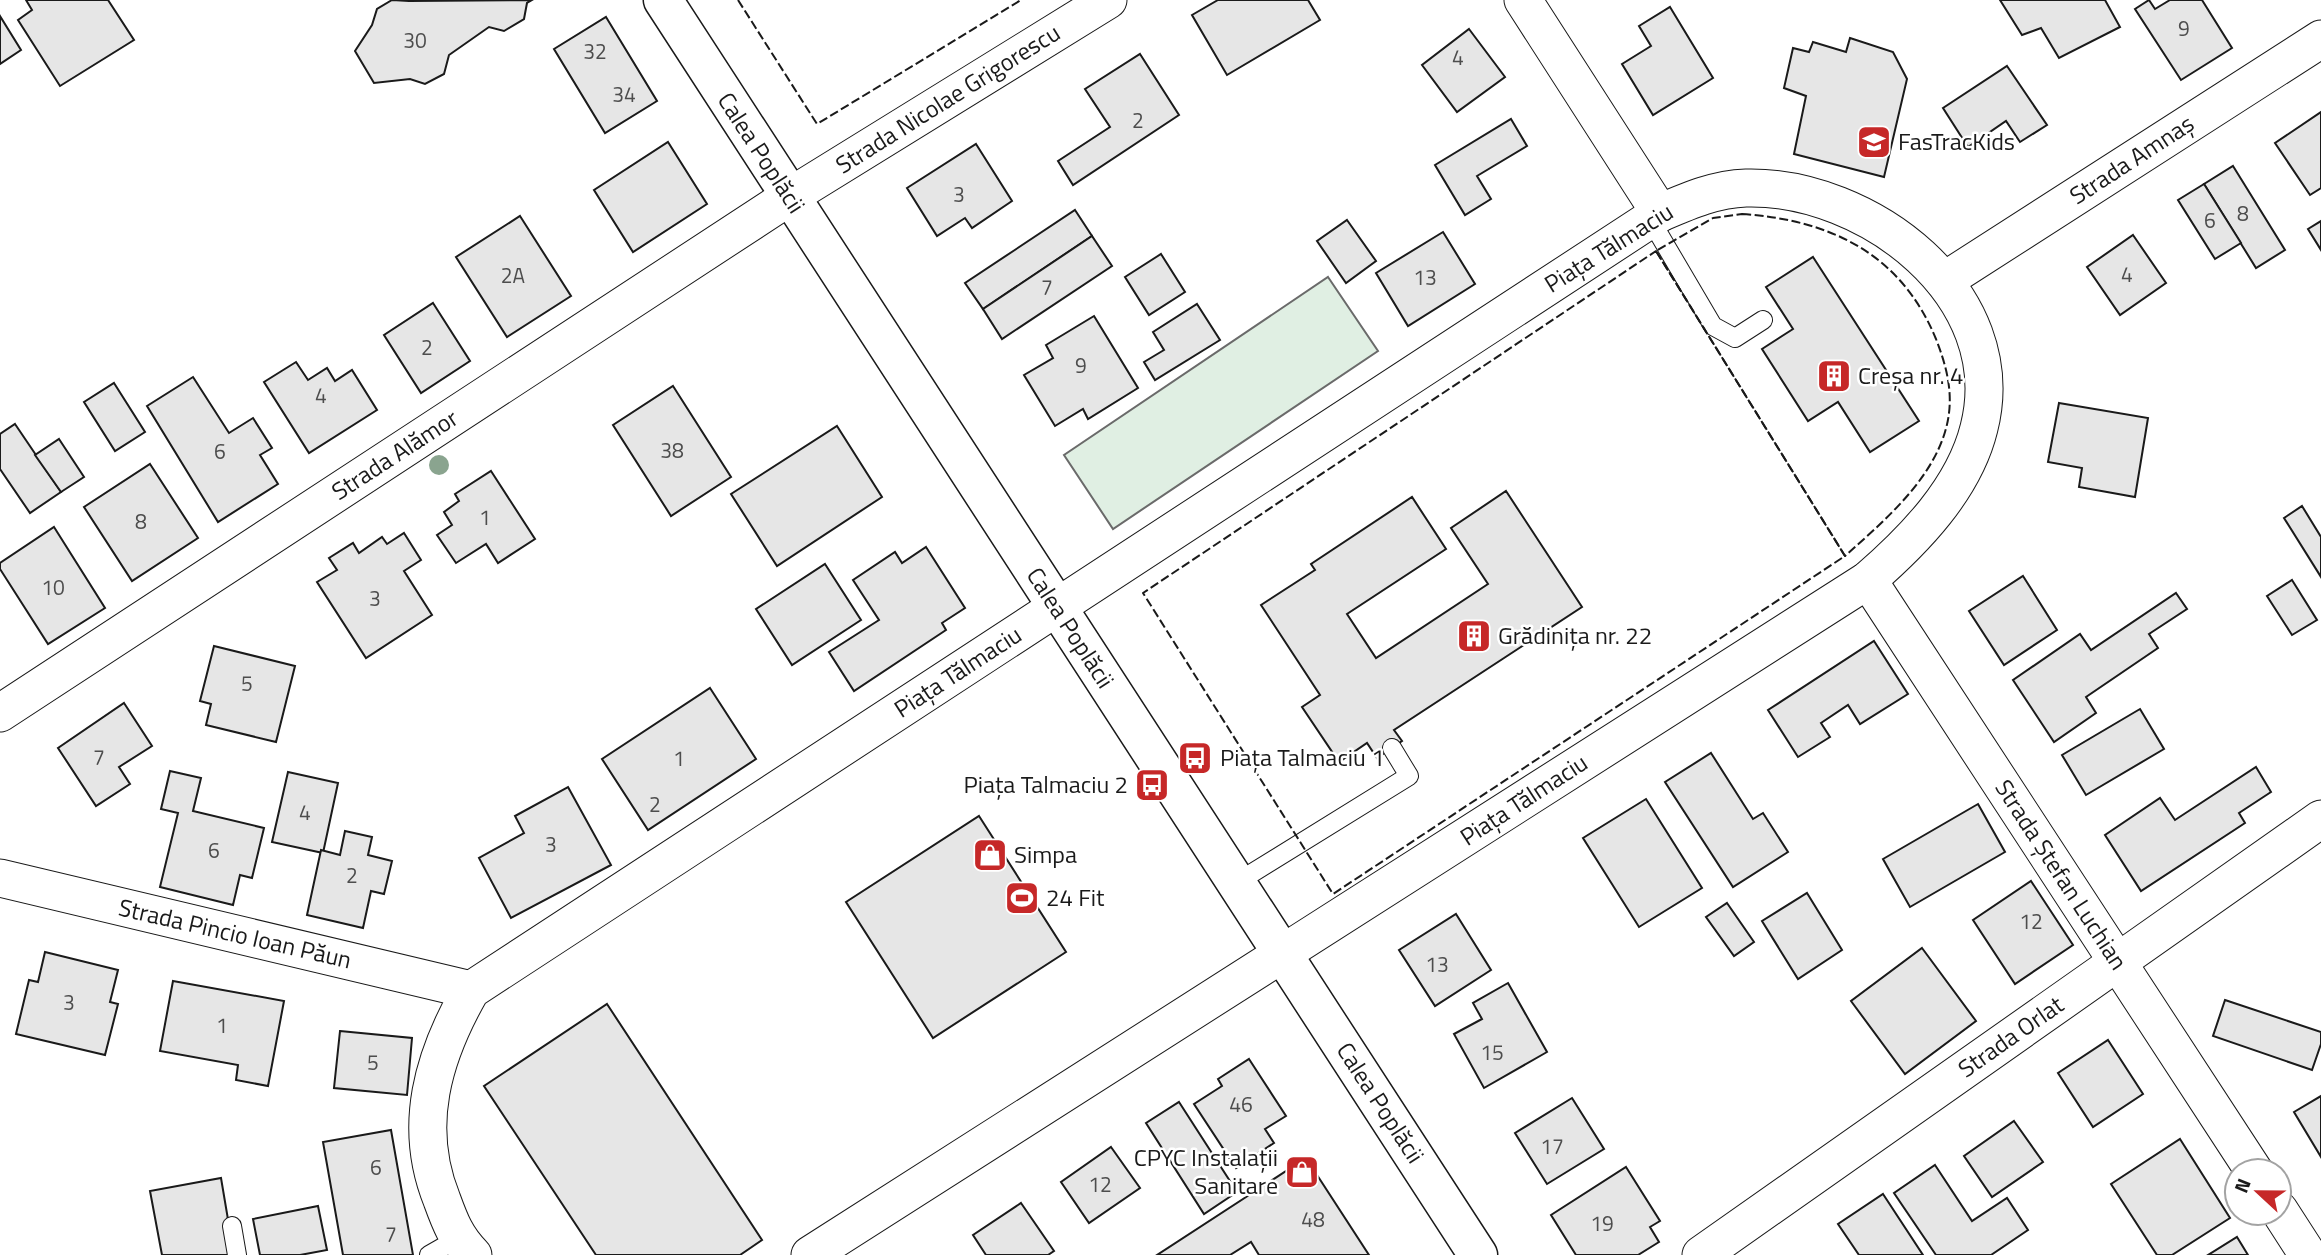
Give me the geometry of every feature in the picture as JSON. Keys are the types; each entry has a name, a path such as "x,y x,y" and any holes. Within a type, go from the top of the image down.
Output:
{"main road":[{"name":"Calea Poplăcii","path":"663,0 1479,1255"}],"street":[{"name":"Strada Nicolae Grigorescu","path":"789,197 1108,0"},
{"path":"1523,0 1655,216"},
{"name":"Strada Amnaș","path":"1944,281 2321,39"},
{"name":"Piața Tălmaciu","path":"453,1250 436,1186 426,1131 432,1076 449,1029 471,990 1655,216 1699,195 1745,188 1821,198 1861,214 1921,253 1944,281 1965,315 1979,354 1985,391 1979,429 1962,470 1937,509 1903,549 1868,580 810,1255"},
{"name":"Strada Alămor","path":"0,713 789,197"},
{"name":"Strada Ștefan Luchian","path":"1868,580 2244,1157"},
{"name":"Strada Orlat","path":"1701,1255 2321,819"},
{"name":"Strada Pincio Ioan Păun","path":"0,878 471,990"},
{"path":"2290,1227 2308,1255"}],"lane":[{"path":"1655,216 1713,326 1735,338 1763,320"},
{"path":"1236,883 1409,776 1392,748"},
{"path":"232,1226 237,1255"}],"green space":[{"path":"1328,277 1378,351 1113,529 1064,455"}],"building":[{"path":"26,0 108,0 134,40 60,86 18,20 32,10"},
{"path":"392,0 532,0 527,3 524,19 504,31 489,27 449,55 444,74 425,84 410,79 374,83 355,51 372,25 377,9"},
{"path":"1218,0 1308,0 1320,20 1227,75 1192,15"},
{"path":"2000,0 2105,0 2120,27 2059,58 2041,28 2022,35"},
{"path":"2149,0 2155,9 2170,0 2202,0 2232,48 2181,80 2135,9"},
{"path":"1670,7 1713,78 1653,115 1622,64 1651,46 1639,26"},
{"path":"0,16 21,50 0,64"},
{"path":"606,17 657,101 605,133 554,49"},
{"path":"1469,29 1505,77 1457,112 1422,65"},
{"path":"1850,38 1893,52 1907,79 1884,177 1794,154 1806,96 1784,88 1793,48 1809,52 1813,42 1846,52"},
{"path":"1140,54 1179,115 1073,185 1058,161 1110,127 1085,89"},
{"path":"2007,66 2047,125 2020,142 2006,121 1968,147 1943,108"},
{"path":"2321,112 2321,188 2310,195 2275,143"},
{"path":"1511,119 1527,146 1477,176 1491,199 1465,215 1435,165"},
{"path":"668,142 707,204 633,252 594,190"},
{"path":"976,144 1012,201 972,228 965,218 937,236 907,188"},
{"path":"2233,166 2285,250 2256,268 2204,184"},
{"path":"2204,184 2241,243 2215,259 2178,200"},
{"path":"1075,210 1092,236 983,309 965,283"},
{"path":"520,216 571,296 507,337 456,257"},
{"path":"1347,220 1376,261 1346,283 1317,241"},
{"path":"2321,221 2321,250 2308,229"},
{"path":"1443,232 1475,284 1408,326 1376,273"},
{"path":"2133,235 2166,283 2120,315 2087,267"},
{"path":"1092,236 1112,266 1002,339 983,309"},
{"path":"1161,254 1185,292 1149,315 1125,277"},
{"name":"Creșa nr. 4","path":"1813,257 1919,421 1870,452 1838,402 1808,421 1762,349 1793,329 1766,287"},
{"path":"433,303 470,361 421,393 384,335"},
{"path":"1197,304 1220,340 1155,380 1144,362 1164,350 1153,332"},
{"path":"1094,316 1138,388 1088,419 1083,409 1055,426 1024,375 1053,358 1046,345"},
{"path":"296,362 308,380 327,368 335,381 352,370 377,410 309,453 264,382"},
{"path":"193,377 229,433 253,418 272,448 260,455 278,484 218,522 147,406"},
{"path":"114,383 145,432 115,451 84,402"},
{"path":"673,386 731,477 671,516 613,425"},
{"path":"2059,403 2148,418 2135,497 2079,487 2082,468 2048,462"},
{"path":"15,424 61,492 30,513 0,469 0,434"},
{"path":"837,426 882,497 777,566 731,494"},
{"path":"59,439 84,477 61,492 35,455"},
{"path":"150,464 198,538 132,581 84,507"},
{"path":"491,471 535,539 498,563 486,544 456,563 437,535 452,525 444,512 459,501 455,494"},
{"name":"Grădinița nr. 22","path":"1506,491 1582,607 1394,730 1402,741 1377,758 1367,743 1339,762 1302,707 1320,695 1261,605 1315,570 1311,564 1412,497 1446,549 1347,614 1376,658 1488,584 1451,528"},
{"path":"2302,506 2321,537 2321,577 2284,518"},
{"path":"54,527 105,608 48,644 0,569 0,563"},
{"path":"404,533 421,560 404,571 432,615 366,658 317,582 337,570 329,558 353,543 359,553 382,537 387,544"},
{"path":"926,547 965,608 942,623 946,630 854,691 829,652 879,620 853,580 895,552 902,563"},
{"path":"825,564 861,620 792,665 756,609"},
{"path":"2023,576 2057,630 2004,665 1969,611"},
{"path":"2292,580 2317,620 2292,635 2267,596"},
{"path":"2176,593 2187,609 2149,634 2158,648 2086,697 2096,713 2054,742 2013,680 2080,634 2091,650"},
{"path":"1874,641 1908,694 1860,724 1848,705 1821,723 1830,737 1798,757 1768,710"},
{"path":"214,646 295,666 276,742 206,725 211,704 200,701"},
{"path":"710,688 756,759 648,830 602,759"},
{"path":"124,703 152,746 119,767 130,784 96,806 58,748"},
{"path":"2140,709 2164,749 2086,795 2062,755"},
{"path":"1711,753 1753,819 1763,813 1788,852 1733,887 1665,782"},
{"path":"2256,767 2271,792 2239,813 2245,823 2141,891 2105,835 2160,798 2175,820"},
{"path":"170,771 201,778 193,811 264,828 252,878 240,875 233,905 160,887 178,813 161,809"},
{"path":"288,772 338,783 323,853 272,842"},
{"path":"568,787 611,865 511,918 479,858 524,833 515,816"},
{"path":"1646,799 1702,888 1639,927 1583,838"},
{"path":"1978,804 2005,852 1910,907 1883,859"},
{"path":"979,816 1066,952 933,1038 846,902"},
{"path":"345,831 372,837 368,855 392,861 384,894 371,891 363,928 307,915 321,850 340,855"},
{"path":"2031,881 2073,945 2015,984 1973,920"},
{"path":"1807,893 1842,950 1798,979 1762,921"},
{"path":"1727,903 1754,942 1734,956 1706,917"},
{"path":"1456,914 1491,970 1435,1006 1399,950"},
{"path":"1922,948 1976,1021 1905,1074 1851,1001"},
{"path":"45,952 118,970 110,1002 118,1004 105,1055 16,1034 29,980 38,982"},
{"path":"173,981 284,1001 268,1086 236,1080 238,1065 160,1051"},
{"path":"1508,983 1547,1052 1484,1088 1454,1034 1482,1019 1473,1003"},
{"path":"2225,1000 2321,1032 2321,1044 2312,1070 2213,1036"},
{"path":"607,1004 762,1240 740,1255 596,1255 484,1086"},
{"path":"340,1031 412,1038 407,1095 334,1088"},
{"path":"2108,1040 2143,1094 2093,1127 2058,1073"},
{"path":"1249,1059 1286,1116 1265,1129 1274,1143 1236,1168 1194,1104 1222,1086 1218,1079"},
{"path":"2321,1096 2321,1157 2294,1112"},
{"path":"1572,1098 1604,1149 1547,1184 1515,1133"},
{"path":"1179,1102 1237,1192 1204,1214 1146,1123"},
{"path":"2014,1121 2043,1162 1992,1197 1964,1156"},
{"path":"391,1130 413,1255 343,1255 323,1142"},
{"path":"2180,1139 2223,1207 2223,1222 2172,1255 2157,1255 2111,1184"},
{"path":"1111,1147 1140,1188 1089,1223 1061,1182"},
{"path":"1306,1158 1369,1255 1259,1255 1251,1242 1230,1255 1157,1255"},
{"path":"1935,1165 1972,1221 2007,1198 2028,1230 1991,1255 1936,1255 1894,1193"},
{"path":"1626,1167 1660,1221 1650,1227 1659,1242 1638,1255 1576,1255 1551,1215"},
{"path":"221,1178 234,1255 162,1255 150,1191"},
{"path":"1883,1194 1923,1255 1859,1255 1838,1224"},
{"path":"1021,1203 1054,1251 1048,1255 986,1255 973,1235"},
{"path":"318,1206 327,1250 300,1255 260,1255 253,1219"},
{"path":"2237,1237 2248,1255 2208,1255"}],"fence":[{"path":"738,0 817,124 1021,0"},
{"path":"1742,214 1805,224 1859,247 1883,264 1903,284 1921,309 1944,362 1950,408 1938,450 1904,500 1845,556 1656,251 1713,218 1742,214"},
{"path":"1656,251 1845,556 1333,894 1143,593 1656,251"}],"place":[{"name":"FasTracKids","path":"1874,142"},
{"name":"Creșa nr. 4","path":"1834,376"},
{"name":"Grădinița nr. 22","path":"1474,636"},
{"name":"Piața Talmaciu 1","path":"1195,758"},
{"name":"Piața Talmaciu 2","path":"1152,785"},
{"name":"Simpa","path":"990,855"},
{"name":"24 Fit","path":"1022,898"},
{"name":"CPYC Instalații Sanitare","path":"1302,1172"}]}
